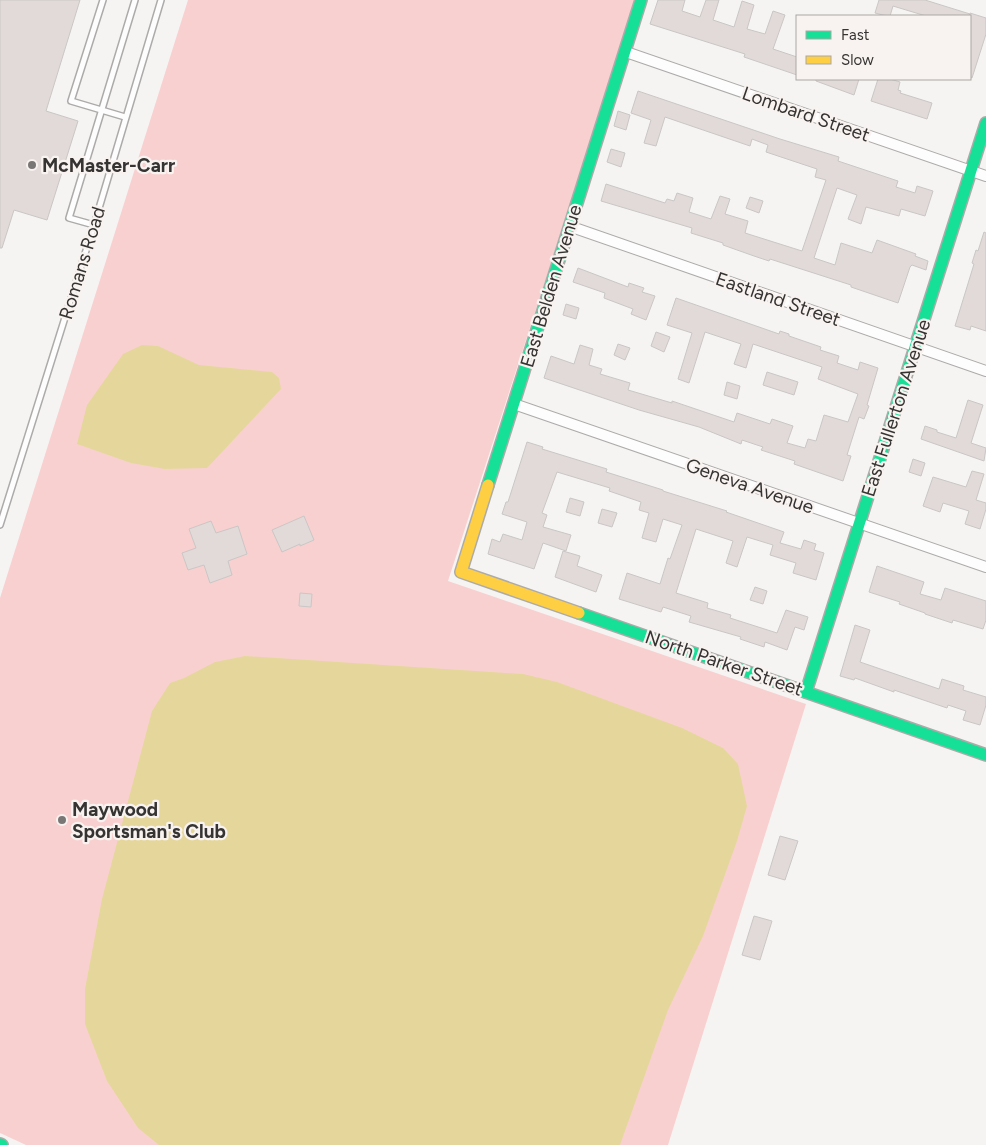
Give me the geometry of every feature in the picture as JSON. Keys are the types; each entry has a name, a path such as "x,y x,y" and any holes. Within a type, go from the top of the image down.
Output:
{"street":[{"name":"East Belden Avenue","path":"461,572 641,0"},
{"name":"Lombard Street","path":"626,52 986,176"},
{"name":"East Fullerton Avenue","path":"806,692 986,123"},
{"name":"Eastland Street","path":"569,226 986,371"},
{"name":"Geneva Avenue","path":"514,404 986,567"},
{"name":"North Parker Street","path":"461,572 986,755"}],"lane":[{"path":"103,0 71,101 125,118"},
{"path":"94,225 69,218 135,0"},
{"name":"Romans Road","path":"0,524 94,225 161,0"}],"shaded area":[{"path":"188,0 636,0 448,581 806,704 668,1145 26,1145 0,1133 0,598"},
{"path":"142,345 158,346 199,365 272,372 279,378 281,389 207,468 165,469 131,463 77,444 87,405 123,354"},
{"path":"245,656 523,674 557,682 682,728 723,748 738,764 747,806 737,841 703,936 668,1010 620,1145 159,1145 138,1128 107,1081 85,1024 85,989 102,899 152,711 170,683 215,662"}],"building":[{"name":"McMaster-Carr","path":"0,0 80,0 46,111 78,121 47,220 14,210 2,248 0,248"},
{"path":"658,0 685,0 682,11 700,17 706,0 719,0 713,20 734,27 742,1 754,5 747,29 765,34 773,11 785,15 773,49 796,57 796,75 744,57 745,54 650,24"},
{"path":"879,0 925,0 970,14 923,15 893,6 890,15 875,13"},
{"path":"970,13 986,18 986,34 972,78 971,15"},
{"path":"816,80 859,80 854,95"},
{"path":"878,80 893,80 900,82 898,90 901,91 900,93 932,103 927,119 871,101"},
{"path":"638,91 839,157 838,161 898,181 896,187 915,193 917,186 933,191 925,216 901,209 899,216 866,207 861,224 848,219 857,195 837,188 814,258 835,265 841,243 872,253 877,240 916,254 915,256 928,261 926,270 912,265 910,267 898,303 851,287 851,285 770,259 769,261 723,245 723,243 691,233 692,228 601,201 606,184 665,203 667,199 674,201 677,193 693,198 689,212 711,219 720,196 730,199 725,214 748,221 745,233 802,251 826,180 815,177 817,169 766,152 768,145 752,139 750,146 665,117 656,146 644,143 651,120 631,113"},
{"path":"618,111 630,115 626,130 614,126"},
{"path":"611,149 625,153 621,167 607,162"},
{"path":"750,197 763,201 759,213 746,208"},
{"path":"984,232 986,233 986,331 971,326 970,330 955,326 974,264 972,263 976,250 978,251"},
{"path":"578,268 628,287 629,283 644,288 642,292 655,296 646,320 631,314 633,309 604,298 605,293 573,282"},
{"path":"676,298 779,334 780,331 789,334 789,336 821,347 820,350 839,356 837,363 858,370 860,362 878,368 867,405 869,406 864,419 859,417 847,455 851,456 843,481 794,464 795,461 761,450 763,447 742,440 741,444 699,427 639,410 544,378 551,356 574,364 580,345 593,349 589,365 602,369 600,374 630,383 628,390 672,403 672,401 734,422 737,413 770,424 772,419 793,426 787,443 805,448 808,439 816,441 824,415 848,422 858,394 818,379 822,367 753,344 746,368 734,364 741,344 705,332 689,383 678,379 692,333 667,325"},
{"path":"566,304 579,308 576,319 563,315"},
{"path":"656,332 670,337 664,352 651,346"},
{"path":"618,344 630,348 625,360 614,355"},
{"path":"767,372 798,382 794,395 763,385"},
{"path":"727,382 740,386 737,399 724,395"},
{"path":"968,400 983,405 971,443 986,448 984,461 921,439 925,426 956,438"},
{"path":"527,442 543,447 542,449 607,469 606,472 727,511 784,532 780,543 801,549 804,540 816,544 814,550 824,553 816,580 793,573 796,563 770,555 773,545 747,537 737,567 726,563 733,541 696,529 676,593 708,603 707,608 731,615 730,618 777,633 786,610 808,617 804,630 795,627 787,650 765,642 764,647 740,639 741,637 689,622 691,616 663,607 661,612 619,599 627,573 660,584 668,558 670,559 682,525 663,519 656,542 642,538 649,513 639,510 641,502 609,491 610,488 557,472 542,513 547,515 543,527 571,535 566,551 543,543 534,569 488,554 492,539 500,542 503,534 522,540 527,522 502,514 506,502 508,502"},
{"path":"913,459 925,463 921,476 909,472"},
{"path":"972,471 984,474 976,500 986,503 980,529 965,524 969,511 943,503 940,512 923,506 933,477 966,487"},
{"path":"570,498 584,502 580,516 566,512"},
{"path":"602,509 617,513 612,527 598,523"},
{"path":"304,516 314,540 282,552 272,530"},
{"path":"211,521 216,533 238,526 247,554 228,561 232,575 210,583 204,565 188,570 182,553 196,548 189,529"},
{"path":"563,551 580,556 577,566 602,575 596,592 555,577"},
{"path":"877,566 924,582 920,594 941,600 945,588 986,601 986,620 983,629 953,620 952,623 869,592"},
{"path":"755,587 767,591 763,604 750,600"},
{"path":"300,593 312,594 311,607 299,606"},
{"path":"855,625 870,630 860,662 939,689 942,679 964,686 963,690 986,697 986,705 980,725 963,720 966,711 948,705 947,708 855,678 854,680 840,676"},
{"path":"780,836 798,841 785,880 768,875"},
{"path":"754,916 772,921 760,960 742,955"}],"traffic: fast":[{"path":"488,485 641,0"},
{"path":"806,692 986,123"},
{"path":"579,613 986,755"}],"traffic: slow":[{"path":"488,485 461,572 579,613"}],"place":[{"name":"McMaster-Carr","path":"32,165"},
{"name":"Maywood Sportsman's Club","path":"62,820"}]}
